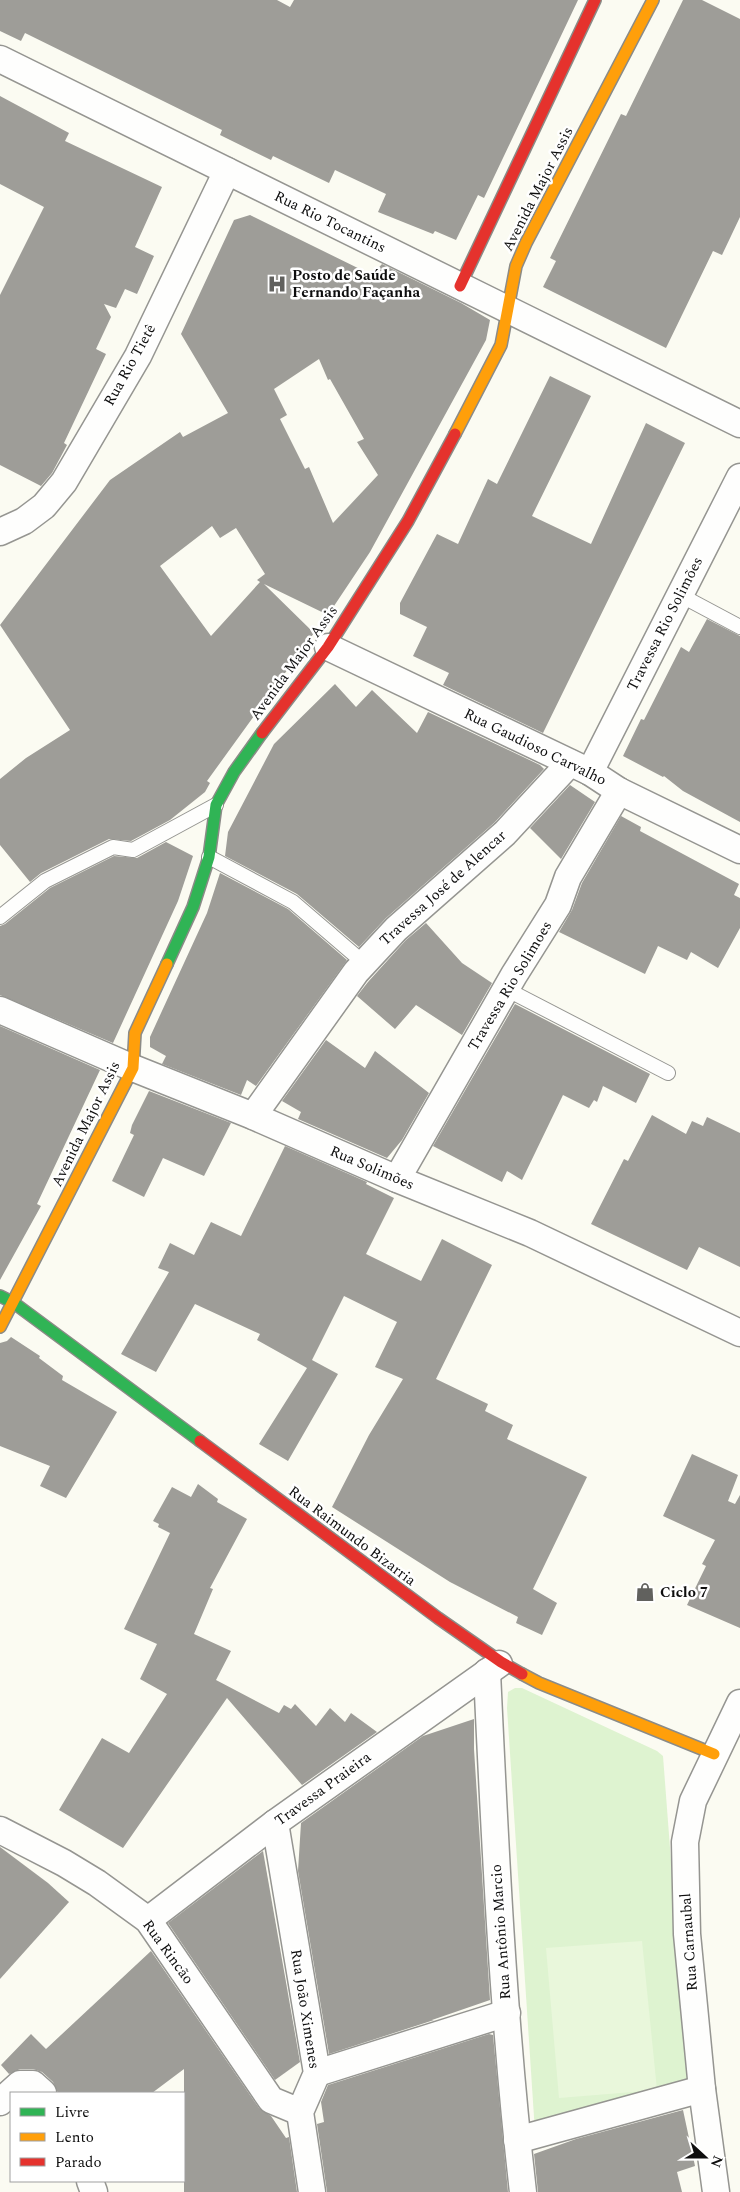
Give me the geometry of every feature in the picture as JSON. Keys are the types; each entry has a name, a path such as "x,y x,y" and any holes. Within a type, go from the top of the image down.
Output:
{"street":[{"name":"Avenida Major Assis","path":"460,286 595,0"},
{"name":"Avenida Major Assis","path":"0,1327 133,1068 135,1033 193,907 209,857 216,805 234,772 279,709 328,647 408,521 479,392 501,345 509,311 516,266 526,243 653,0"},
{"name":"Rua Rio Tocantins","path":"0,59 740,424"},
{"name":"Rua Rio Tietê","path":"0,532 24,521 44,506 64,482 138,356 228,171"},
{"name":"Travessa Rio Solimões","path":"580,767 680,595 740,477"},
{"path":"0,508 24,521"},
{"name":"Rua Gaudioso Carvalho","path":"328,647 580,767 620,790 740,850"},
{"name":"Travessa José de Alencar","path":"253,1116 364,963 396,929 580,767"},
{"name":"Travessa Rio Solimoes","path":"397,1180 506,989 558,905 568,877 620,790"},
{"name":"Rua Solimões","path":"0,1010 133,1068 253,1116 397,1180 530,1233 740,1333"},
{"name":"Rua Raimundo Bizarria","path":"0,1296 14,1303 438,1618 494,1667 539,1683 714,1754"},
{"name":"Travessa Praieira","path":"148,1920 275,1823 494,1667"},
{"name":"Rua Antônio Marcio","path":"494,1667 496,1868 517,2140 523,2192"},
{"name":"Rua Carnaubal","path":"716,2192 702,2089 687,1934 685,1842 693,1801 739,1705"},
{"name":"Rua João Ximenes","path":"275,1823 317,2073 300,2112"},
{"name":"Rua Rincão","path":"0,1830 64,1863 97,1883 148,1920 271,2100 300,2112"},
{"path":"317,2073 507,2012"},
{"path":"11,2092 20,2084 33,2084 42,2092"},
{"path":"517,2140 702,2089"},
{"path":"0,2102 10,2093"},
{"path":"300,2112 312,2192"}],"lane":[{"path":"680,595 740,627"},
{"path":"0,917 45,881 113,847 133,850 216,805"},
{"path":"209,857 293,902 364,963"},
{"path":"506,989 668,1073"}],"green space":[{"path":"515,1688 522,1688 657,1751 663,1756 688,2084 535,2132 507,1708 508,1692"},
{"path":"642,1941 657,2090 559,2098 546,1948"}],"building":[{"path":"0,0 277,0 290,7 294,0 578,0 484,198 478,195 456,240 435,231 433,234 378,212 386,194 335,170 329,183 273,156 271,160 220,135 222,130 25,33 21,41 0,31"},
{"path":"683,0 702,0 740,19 740,217 722,255 713,251 666,348 543,287 556,261 550,258 621,114 626,116"},
{"path":"0,96 69,133 65,141 162,187 135,247 154,256 137,294 125,289 116,308 104,304 111,317 96,349 106,354 64,443 67,445 52,473 41,486 0,465 0,295 44,207 0,184"},
{"path":"250,215 372,275 382,264 461,303 490,320 486,340 370,552 328,615 264,584 314,633 207,781 210,783 205,792 170,820 131,841 109,839 41,873 30,882 0,845 0,779 26,758 70,730 0,625 110,480 180,432 183,437 228,413 181,334 234,220","holes":["319,359 328,380 330,379 364,439 357,442 378,475 333,523 309,467 305,469 280,419 287,415 274,389","212,526 220,538 236,528 265,574 257,580 260,582 211,636 160,566"]},
{"path":"550,376 591,396 532,516 591,544 646,423 685,443 543,733 443,685 449,673 413,656 427,627 400,614 400,603 437,534 458,544 488,479 497,484"},
{"path":"707,619 740,636 740,822 683,791 664,776 623,756 641,719 644,720 681,647 689,652"},
{"path":"335,684 356,707 372,690 417,733 428,712 540,765 544,769 495,822 386,918 359,947 297,894 225,856 228,832 274,744"},
{"path":"570,785 595,802 561,859 530,828"},
{"path":"621,816 641,827 640,831 739,884 734,895 740,898 740,928 718,968 691,952 687,960 658,946 645,974 559,932 572,910 582,883"},
{"path":"166,842 193,856 178,901 113,1043 0,995 0,926 50,888 114,856 137,858"},
{"path":"220,873 288,909 347,960 256,1086 247,1080 241,1095 162,1064 166,1056 150,1047 150,1037 207,913"},
{"path":"426,923 462,963 492,983 462,1035 416,1005 395,1029 357,996 406,940"},
{"path":"515,1004 650,1074 636,1103 603,1086 597,1102 594,1100 589,1108 563,1095 522,1180 507,1171 502,1182 433,1146"},
{"path":"0,1026 100,1070 37,1204 41,1206 0,1280"},
{"path":"326,1040 365,1068 375,1051 429,1093 402,1140 387,1158 298,1119 301,1112 282,1101"},
{"path":"149,1091 231,1123 204,1176 163,1158 144,1197 112,1181 134,1135 130,1133 132,1125"},
{"path":"652,1115 686,1134 692,1121 703,1126 707,1117 740,1133 740,1267 699,1247 687,1270 591,1224 624,1159 628,1161"},
{"path":"285,1146 367,1182 366,1184 394,1198 366,1254 421,1281 442,1239 492,1265 436,1379 488,1404 485,1411 513,1425 507,1439 587,1477 533,1589 557,1603 542,1635 516,1623 518,1617 450,1582 332,1507 369,1435 403,1379 375,1367 397,1322 344,1296 312,1360 338,1374 288,1461 259,1444 307,1368 257,1340 260,1334 195,1304 156,1372 121,1354 169,1272 158,1268 170,1243 194,1255 211,1222 241,1236"},
{"path":"11,1337 40,1356 39,1358 63,1376 62,1380 117,1412 66,1498 40,1486 50,1466 0,1446 0,1343 7,1341"},
{"path":"692,1454 738,1475 728,1501 735,1504 740,1495 740,1628 687,1605 706,1566 702,1564 715,1540 663,1516"},
{"path":"198,1484 218,1499 217,1502 247,1519 210,1588 213,1589 194,1634 231,1651 216,1680 279,1713 284,1705 291,1709 295,1704 316,1726 330,1708 345,1722 351,1713 377,1732 302,1785 227,1698 123,1848 59,1810 102,1738 129,1753 167,1694 140,1679 157,1644 124,1629 170,1533 158,1527 159,1524 153,1521 172,1487 191,1497"},
{"path":"474,1719 474,1749 490,2000 329,2054 298,1871 301,1823 423,1736"},
{"path":"0,1847 48,1883 69,1902 0,1979"},
{"path":"263,1851 300,2062 275,2080 168,1923"},
{"path":"151,1951 259,2108 271,2116 286,2138 289,2137 297,2192 184,2192 184,2069 153,2092 58,2092 53,2082 42,2072 33,2069 20,2069 9,2074 1,2065 31,2034 46,2049"},
{"path":"489,2034 493,2035 508,2192 327,2192 317,2124 324,2122 321,2102 328,2085"},
{"path":"683,2110 695,2166 677,2172 682,2192 538,2192 534,2154 576,2139"}],"traffic: fast":[{"path":"167,964 193,907 209,857 216,805 234,772 262,733"},
{"path":"0,1296 14,1303 200,1441"}],"traffic: slow":[{"path":"455,434 501,345 516,266 526,243 653,0"},
{"path":"0,1327 133,1068 135,1033 167,964"},
{"path":"522,1674 539,1683 714,1754"}],"traffic: jam":[{"path":"460,286 595,0"},
{"path":"262,733 328,647 408,521 455,434"},
{"path":"200,1441 438,1618 501,1662 522,1674"}],"place":[{"name":"Posto de Saúde Fernando Façanha","path":"277,284"},
{"name":"Ciclo 7","path":"645,1592"}]}
